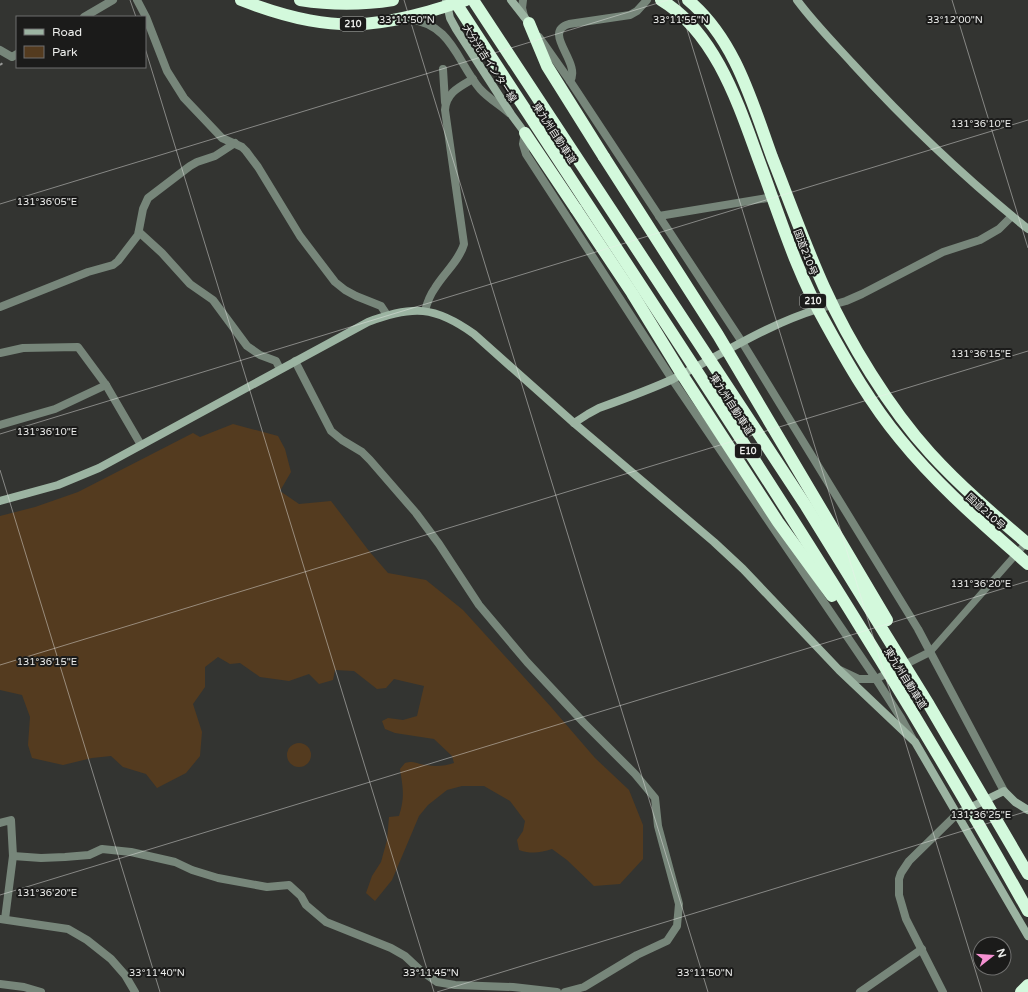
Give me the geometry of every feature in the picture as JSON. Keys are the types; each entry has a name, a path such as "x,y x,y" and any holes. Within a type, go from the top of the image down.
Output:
{"highway":[{"name":"210","path":"241,0 281,14 321,22 364,24 403,18 456,1"},
{"name":"210","path":"300,0 317,3 349,4 393,0"},
{"name":"東九州自動車道","path":"473,0 806,506 966,766 1028,874"},
{"name":"国道210号","path":"662,0 681,14 695,28 715,58 738,105 802,275 818,309 867,393 900,439 957,501 1028,564"},
{"name":"国道210号","path":"688,0 711,23 734,60 808,247 833,305 866,364 886,396 914,434 929,451 962,486 1027,544"},
{"name":"東九州自動車道","path":"456,1 786,509 915,715 965,799 1028,911"},
{"path":"526,20 547,66 718,335 774,428 915,668 966,766"},
{"path":"525,133 632,293 683,376 778,522 824,584 915,715"},
{"path":"1021,992 1028,985"}],"street":[{"path":"86,16 113,0"},
{"path":"137,0 145,16"},
{"path":"511,0 570,81 742,342 918,629 1004,791 1015,802 1028,810"},
{"path":"523,0 522,8 526,20"},
{"path":"570,81 573,71 559,37 560,29 569,24 630,15 638,11 647,0"},
{"path":"797,0 820,28 883,96 958,168 1028,229"},
{"name":"大分光吉インター線","path":"456,1 456,29 525,133"},
{"path":"146,17 167,71 184,98 218,134 225,140 242,147 254,161 300,236 336,282 345,290 356,296 381,306 386,315"},
{"path":"403,18 424,22 438,29 453,47 481,90 511,114"},
{"path":"0,50 12,57 16,55"},
{"path":"425,311 429,298 460,255 464,244 445,110 446,102 443,69"},
{"path":"446,102 451,93 473,79"},
{"path":"525,133 523,144 526,154 672,379 876,679 901,718 1028,936"},
{"path":"0,307 88,272 113,265 127,250 139,232 143,209 148,198 154,192 190,166 215,156 235,143"},
{"path":"659,216 773,198"},
{"path":"574,423 600,408 672,379 786,320 862,294 943,252 986,237 999,229 1012,216"},
{"path":"139,232 162,253 195,288 213,300 248,346 260,354 276,361 280,369"},
{"path":"0,501 58,485 99,468 368,322 402,311 425,311 445,316 474,334 574,423 708,537 743,569 839,670 915,742"},
{"path":"0,353 23,348 78,347 106,385 141,445"},
{"path":"296,361 331,431 342,440 362,452 370,460 416,513 439,544 479,605 522,657 584,723 635,774 655,798 658,826 679,904 677,926 667,940 584,987 565,992"},
{"path":"0,425 55,409 106,385"},
{"path":"839,670 859,679 876,679 930,652"},
{"path":"943,992 906,919 899,895 899,879 909,861 957,814 1004,791"},
{"path":"0,823 11,820 13,856 3,919 68,929 78,934 111,959 125,975 135,992"},
{"path":"13,856 41,858 65,857 89,855 102,849 131,852 175,862 192,870 218,878 267,887 289,885 301,896 306,905 326,922 391,948 404,956 437,982 455,985 513,987 557,992"},
{"path":"860,992 922,949"},
{"path":"0,984 24,987 41,992"}],"lane":[{"path":"930,652 1016,554 1027,544"}],"green space":[{"path":"233,424 278,436 285,449 291,472 280,491 299,504 331,501 369,551 388,573 426,580 463,610 595,758 629,790 643,825 643,859 620,884 594,886 567,860 552,849 536,852 519,850 517,840 523,831 525,821 510,801 484,786 462,786 447,790 428,805 419,816 392,880 375,901 366,893 372,876 381,862 387,840 389,817 399,816 401,809 403,792 400,769 405,763 408,762 430,766 454,763 452,756 434,739 395,733 385,729 382,721 388,718 403,720 417,716 424,686 394,679 386,688 377,689 354,671 335,670 333,680 319,684 309,674 289,681 260,677 240,663 230,664 218,657 205,667 205,687 193,704 202,732 200,756 186,773 157,788 146,774 123,767 111,756 92,758 63,765 32,758 28,745 30,717 22,695 0,690 0,516 35,507 78,492 193,433 200,437"},
{"path":"299,743 307,747 311,755 307,763 299,767 291,763 287,755 291,747"}]}
